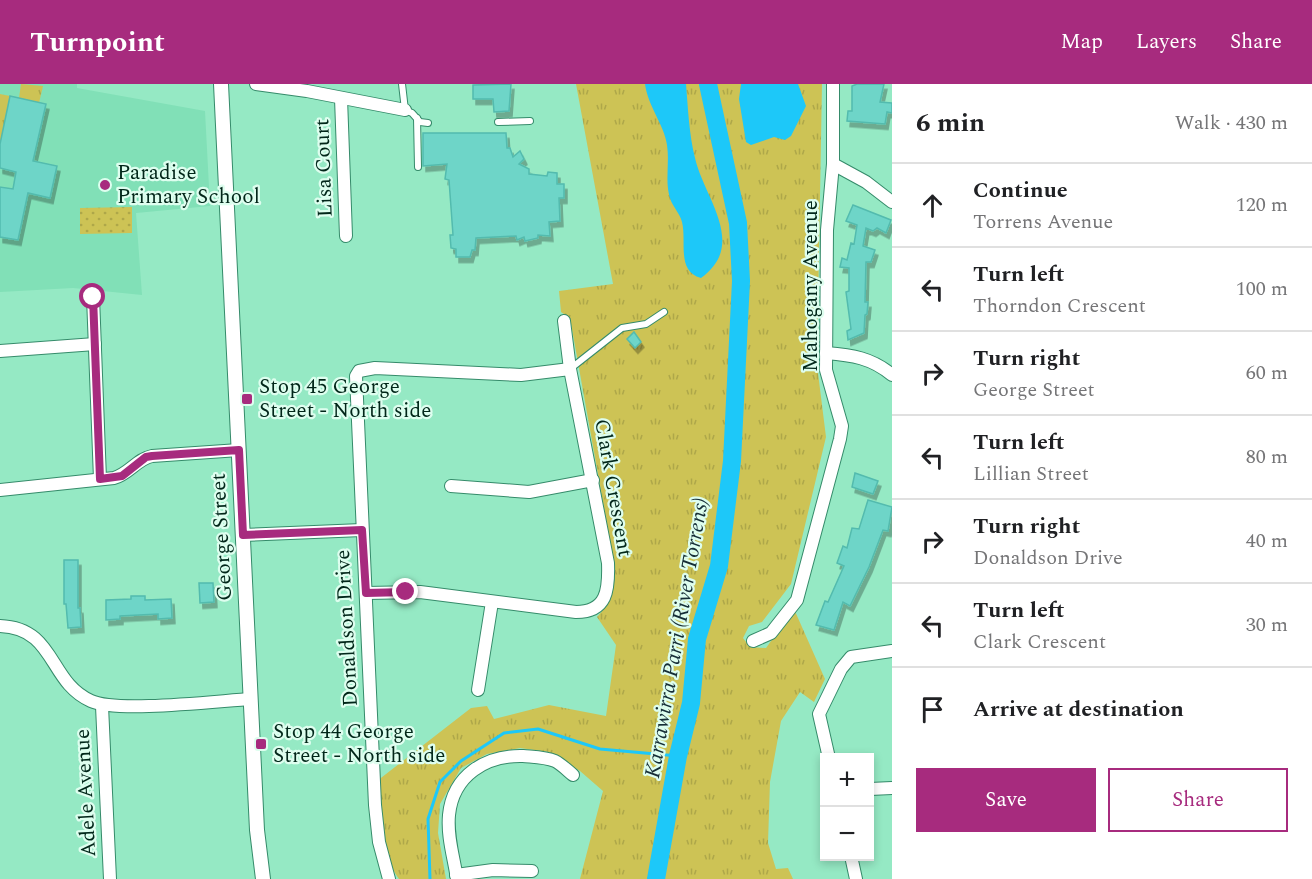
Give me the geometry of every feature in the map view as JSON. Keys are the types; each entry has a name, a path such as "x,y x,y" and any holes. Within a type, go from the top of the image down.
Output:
{"street":[{"name":"George Street","path":"221,84 257,830 263,879"},
{"path":"256,84 405,110"},
{"name":"Mahogany Avenue","path":"753,641 771,633 797,600 842,426 826,370 827,230 833,164 833,84"},
{"name":"Lisa Court","path":"341,98 346,236"},
{"path":"833,164 866,182 892,201"},
{"path":"93,297 100,479"},
{"name":"Clark Crescent","path":"366,593 420,592 576,612 595,609 602,602 608,578 608,563 570,369 564,321"},
{"path":"0,351 95,344"},
{"path":"826,353 851,355 871,360 892,375"},
{"name":"Donaldson Drive","path":"389,879 379,842 375,805 356,387 359,371 391,368 521,375 570,369"},
{"path":"0,490 122,476 146,457 239,450"},
{"path":"451,486 529,492 593,480"},
{"path":"243,535 362,530"},
{"path":"478,690 492,602"},
{"path":"0,626 29,632 46,648 65,680 76,691 102,706 251,699"},
{"path":"828,753 819,714 841,669 851,657 892,651"},
{"name":"Adele Avenue","path":"102,706 110,879"},
{"path":"532,871 493,870 457,877 449,836 449,814 458,787 476,767 498,757 531,757 555,761 573,775"},
{"path":"874,789 892,788"},
{"path":"852,861 856,879"}],"lane":[{"path":"402,84 405,110 420,122 428,123"},
{"path":"417,118 418,167"},
{"path":"498,122 530,121"},
{"path":"570,369 622,328 646,324 664,312"}],"shaded area":[{"name":"Paradise Primary School","path":"0,84 77,84 77,88 205,111 210,206 136,213 142,295 73,288 0,292"}],"green space":[{"path":"21,84 43,86 39,103 19,98"},
{"path":"576,84 822,84 817,365 826,437 791,584 762,622 749,626 743,638 750,647 766,648 794,609 825,679 814,702 800,692 781,721 770,782 768,843 776,869 788,868 793,879 580,879 603,791 580,771 549,752 520,748 487,754 461,768 440,804 438,833 446,879 399,879 388,857 382,832 377,781 471,708 487,706 494,719 549,705 606,716 616,645 597,617 607,604 612,590 613,558 570,318 561,312 559,291 613,284"},
{"path":"0,94 10,96 0,144"},
{"path":"132,207 132,233 80,234 80,208"}],"water":[{"path":"645,84 686,84 695,158 719,220 722,236 721,251 715,265 701,278 688,269 685,262 682,222 669,194 668,152 665,137 649,100"},
{"path":"741,84 798,84 806,106 791,136 785,140 774,137 751,145 746,142 739,99"}],"building":[{"path":"511,84 509,111 494,112 493,99 473,99 473,85"},
{"path":"884,84 880,102 892,103 892,113 887,112 885,124 847,121 848,111 852,111 852,86"},
{"path":"10,96 46,104 33,161 57,166 50,198 28,193 18,240 0,237 0,187 13,189 16,172 0,168 0,144"},
{"path":"423,133 506,133 507,148 510,148 513,157 520,151 524,159 519,164 529,169 529,174 547,176 548,172 557,173 557,184 564,184 564,198 559,198 560,221 549,222 550,236 538,235 538,238 525,241 524,237 517,240 516,236 476,238 475,250 472,250 470,257 456,257 456,249 451,248 450,235 453,235 449,180 445,179 447,164 423,166"},
{"path":"853,205 891,220 886,233 877,228 873,231 866,228 863,246 875,250 871,262 866,262 865,302 868,302 864,333 848,340 847,331 851,329 846,292 849,291 849,268 840,267 842,258 847,260 851,243 854,244 857,225 846,221"},
{"path":"634,332 641,342 635,348 627,339"},
{"path":"855,473 878,481 873,494 852,487"},
{"path":"868,500 892,507 888,531 883,530 869,567 850,606 843,602 834,630 816,625 825,601 828,602 844,566 837,563 843,546 847,548 852,528 859,529"},
{"path":"64,560 78,560 78,608 80,608 81,627 68,628 66,604 64,604"},
{"path":"199,583 213,583 214,602 200,603"},
{"path":"131,596 145,596 145,600 171,599 172,618 158,619 158,614 120,616 120,619 106,620 106,600 131,599"}],"waterway":[{"name":"Karrawirra Parri (River Torrens)","path":"656,879 678,756 691,703 697,639 719,566 732,461 741,281 738,223 708,84"},
{"path":"430,879 428,819 440,782 461,761 504,733 538,729 600,749 678,756"}],"place":[{"name":"Paradise Primary School","path":"105,185"},
{"name":"Stop 45 George Street - North side","path":"247,399"},
{"name":"Stop 44 George Street - North side","path":"261,744"}],"route":[{"path":"93,297 100,479 122,476 146,457 239,450 243,535 362,530 366,593 406,592"}]}
